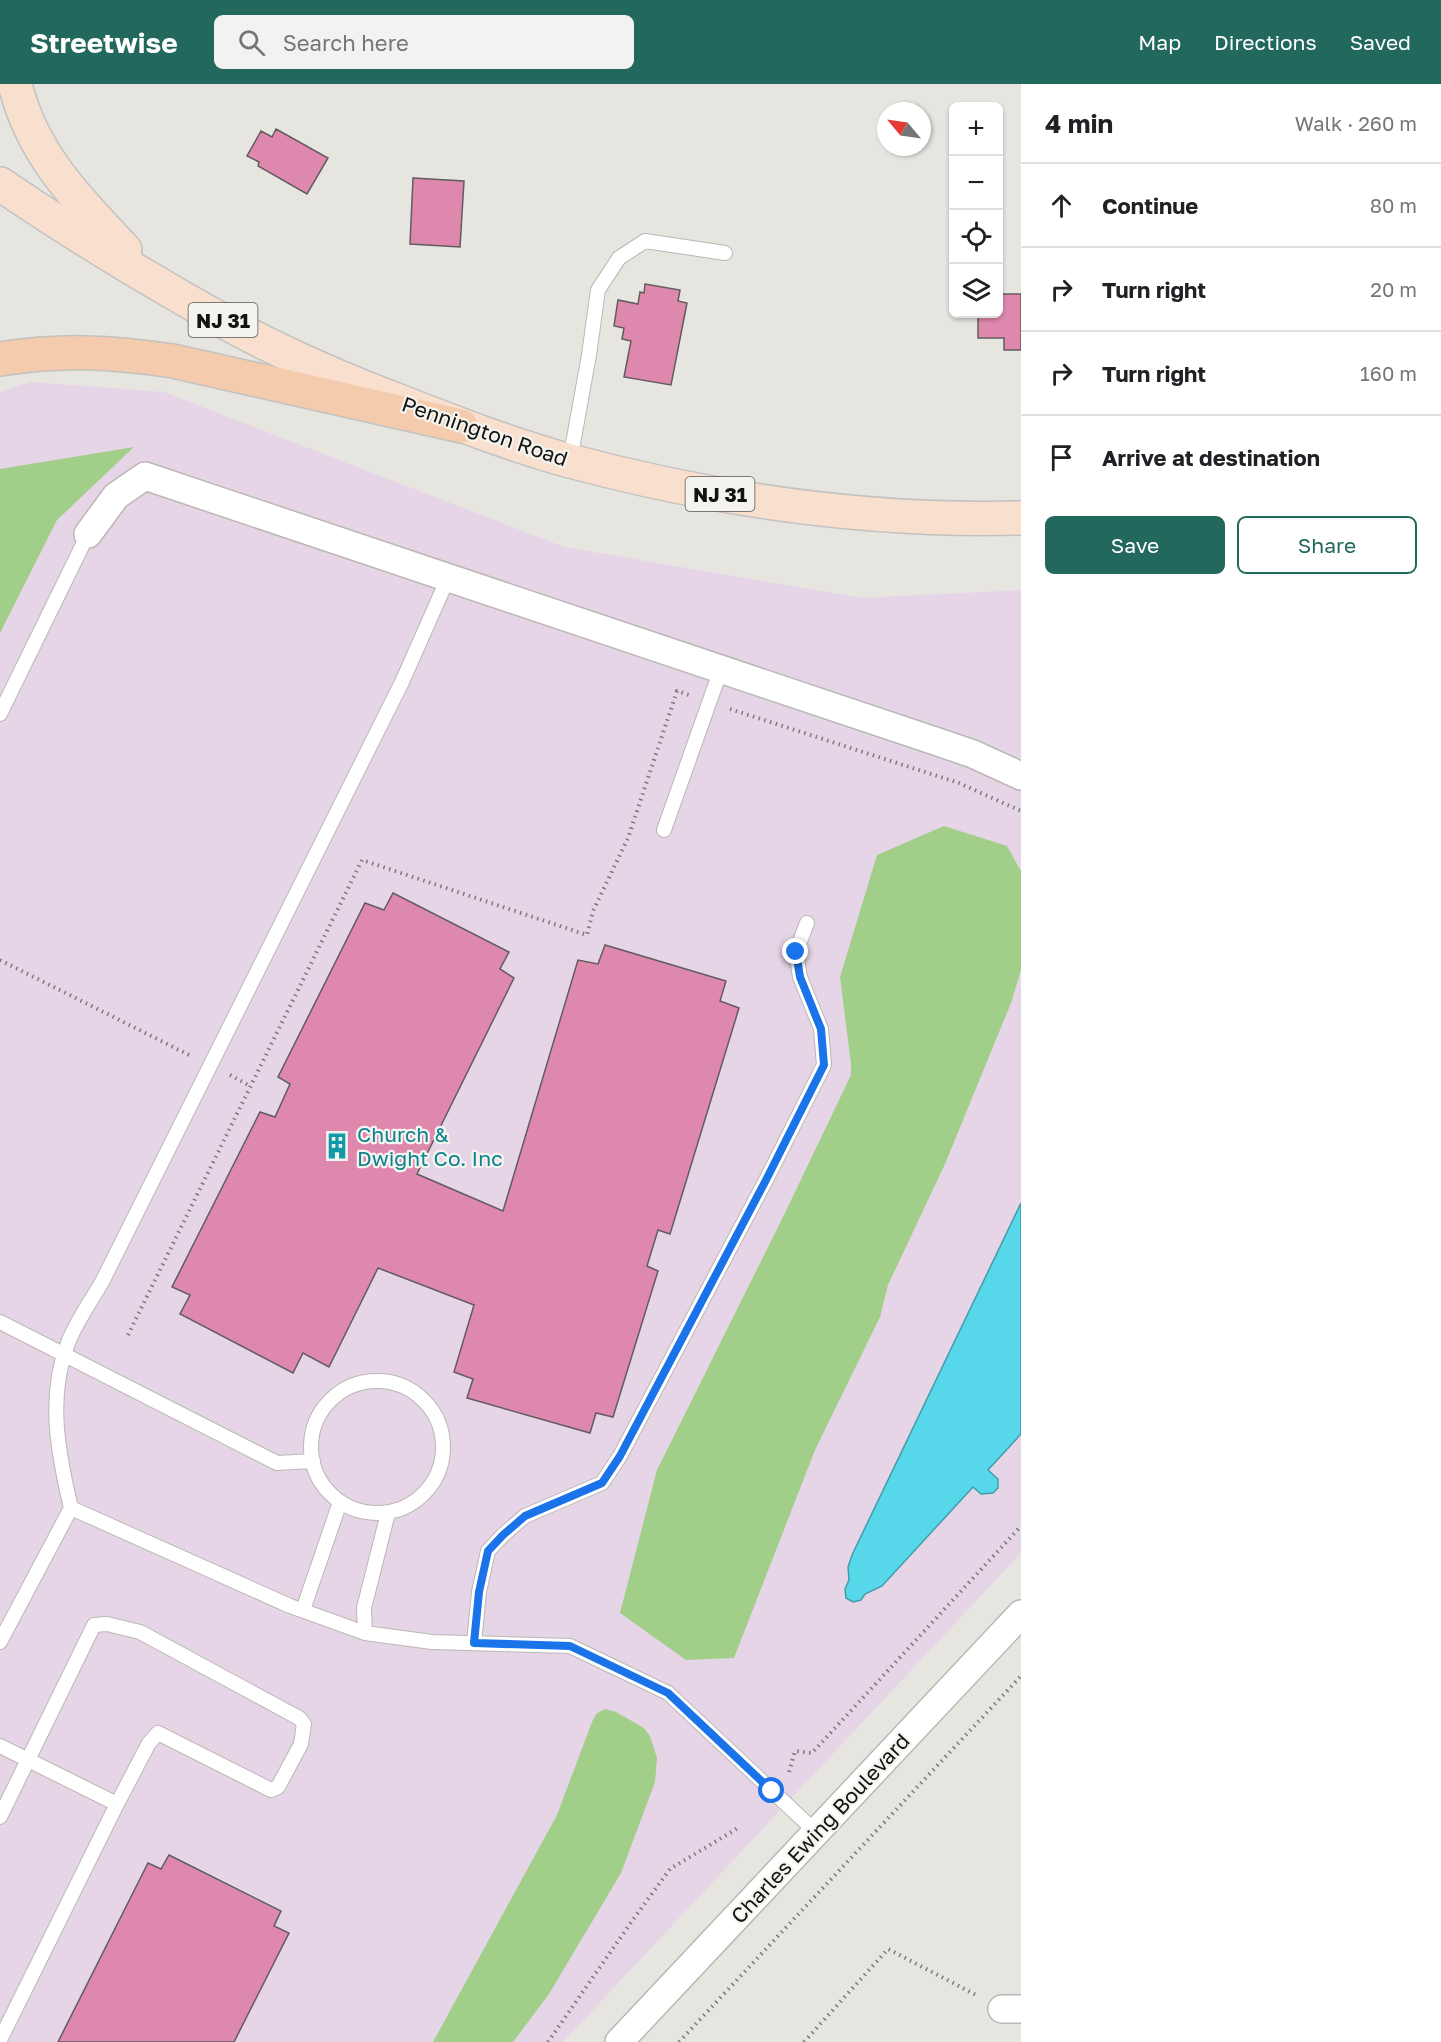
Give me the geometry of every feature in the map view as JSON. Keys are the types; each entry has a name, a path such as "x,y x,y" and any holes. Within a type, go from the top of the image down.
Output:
{"highway":[{"path":"0,359 56,352 96,351 131,354 173,361 461,426"}],"main road":[{"path":"15,84 27,124 47,160 81,202 150,278"},
{"name":"Pennington Road","path":"0,184 150,278 236,328 352,383 461,426 570,460 711,493 830,509 907,515 1021,519"}],"street":[{"path":"88,534 116,496 145,476 973,754 1021,776"},
{"name":"Charles Ewing Boulevard","path":"619,2042 1021,1614"}],"lane":[{"path":"570,460 598,290 618,258 645,241 725,253"},
{"path":"0,714 88,534"},
{"path":"0,1642 71,1508 61,1464 56,1423 56,1395 68,1341 107,1271 396,693 448,578"},
{"path":"664,830 721,669"},
{"path":"474,1643 479,1592 488,1551 525,1516 602,1483 626,1446 824,1065 821,1029 800,977 796,952 807,922"},
{"path":"0,1322 277,1463 313,1461"},
{"path":"373,1381 395,1384 415,1393 431,1408 441,1428 443,1451 438,1472 427,1491 409,1505 388,1513 371,1513 340,1502 327,1491 318,1476 313,1461 312,1438 319,1417 333,1399 351,1387 373,1381"},
{"path":"303,1610 340,1502"},
{"path":"71,1508 303,1610 365,1633 432,1642 570,1646 668,1693 816,1832"},
{"path":"365,1633 364,1608 388,1513"},
{"path":"0,1817 94,1625 107,1624 140,1632 299,1718 303,1724 301,1744 278,1787 271,1790 158,1733 149,1743 117,1804 0,2040"},
{"path":"0,1746 117,1804"}],"path":[{"path":"128,1335 362,860 587,935 593,911 628,838 677,691 959,783 1021,811"},
{"path":"0,960 194,1058"},
{"path":"224,1072 250,1086"},
{"path":"789,1772 795,1751 812,1753 1021,1526"},
{"path":"679,2042 1021,1676"},
{"path":"549,2042 670,1869 738,1828"},
{"path":"804,2042 888,1949 1012,2009"}],"shaded area":[{"path":"31,382 164,392 564,547 862,598 1021,590 1021,1553 563,2042 0,2042 0,392"}],"green space":[{"path":"134,447 57,520 0,633 0,469"},
{"path":"944,826 1007,846 1021,871 1021,970 1011,1003 945,1164 888,1285 880,1317 815,1450 734,1658 686,1660 620,1613 657,1470 851,1075 840,977 877,855"},
{"path":"605,1709 616,1712 644,1728 650,1736 657,1758 655,1782 621,1873 549,1994 513,2042 433,2042 557,1815 592,1722 596,1714"}],"water":[{"path":"1021,1203 1021,1434 988,1470 998,1479 998,1488 993,1493 981,1494 973,1487 882,1586 865,1594 861,1600 853,1602 846,1598 845,1589 849,1580 848,1567 852,1555"}],"building":[{"path":"276,129 328,158 307,194 258,166 259,162 247,156 261,131 272,137"},
{"path":"413,178 464,181 460,247 410,244"},
{"path":"645,284 680,290 678,301 687,303 671,385 624,377 631,341 622,339 624,328 614,326 618,300 638,304 640,292 644,293"},
{"path":"1003,294 1021,294 1021,350 1004,350 1004,338 978,338 978,318 1003,318"},
{"name":"Church & Dwight Co. Inc","path":"393,893 509,952 500,969 514,978 417,1174 503,1211 578,960 598,964 605,945 726,981 720,1001 739,1008 670,1234 658,1230 647,1266 658,1271 613,1417 596,1413 590,1433 467,1398 473,1379 454,1372 474,1305 378,1268 329,1367 303,1353 293,1373 180,1314 190,1295 172,1287 260,1112 275,1117 290,1084 278,1077 365,903 384,910"},
{"path":"169,1855 281,1911 274,1926 289,1933 234,2042 58,2042 148,1863 161,1869"}],"place":[{"name":"Church & Dwight Co. Inc","path":"337,1146"}],"route":[{"path":"772,1791 668,1693 570,1646 474,1643 479,1592 488,1551 525,1516 602,1483 620,1456 824,1065 821,1029 800,977 796,952"}]}
